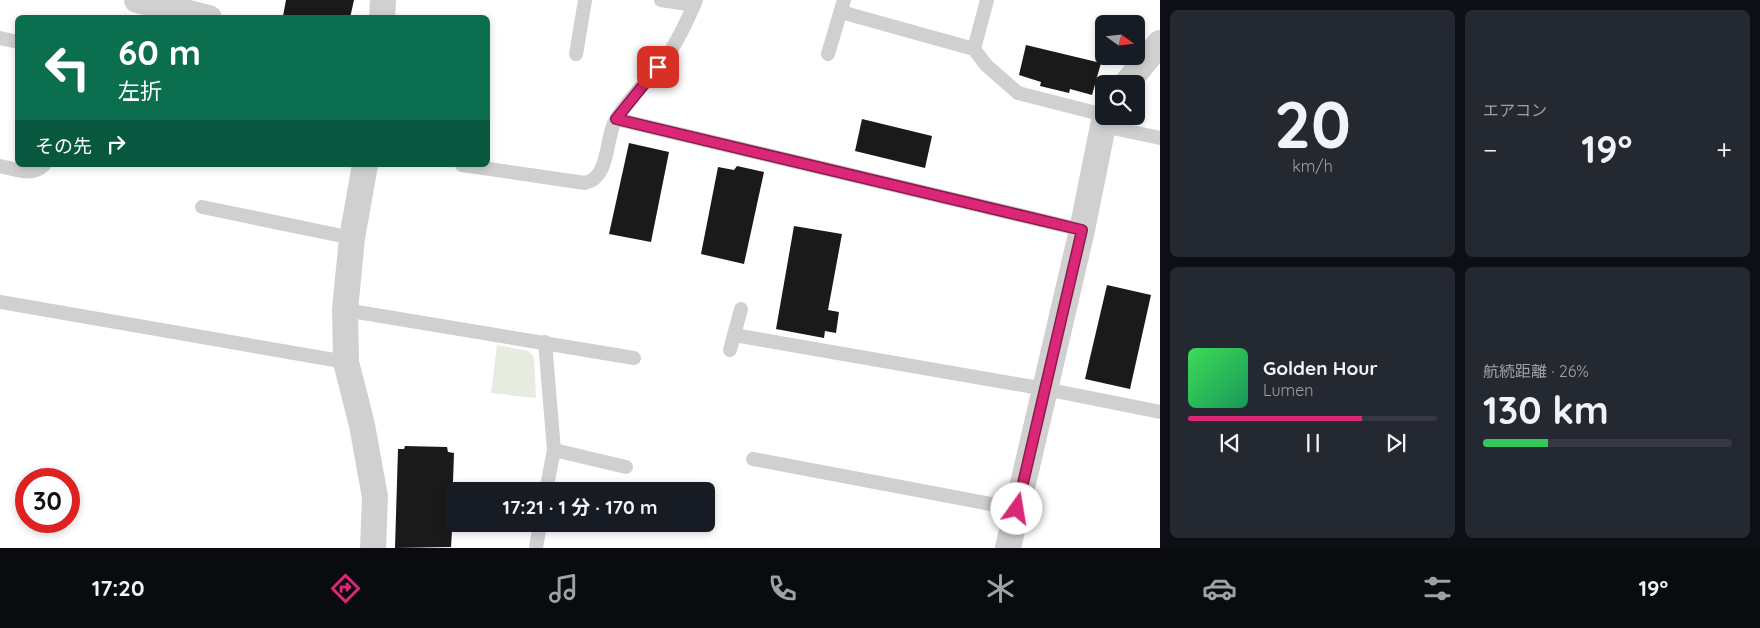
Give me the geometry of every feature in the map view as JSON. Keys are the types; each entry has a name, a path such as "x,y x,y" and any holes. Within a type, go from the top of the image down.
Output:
{"street":[{"path":"137,0 196,15"},
{"path":"382,15 383,0"},
{"path":"1133,75 1160,43"},
{"path":"1008,548 1082,230 1103,125"},
{"path":"365,167 352,238 345,310 346,362 362,425 375,497 373,548"}],"lane":[{"path":"576,54 586,0"},
{"path":"476,167 585,183 592,181 602,169 608,136 616,119 670,51 695,3 661,0"},
{"path":"974,49 987,0"},
{"path":"828,54 842,6 974,49 986,65 1018,93 1095,116"},
{"path":"0,38 15,41"},
{"path":"616,119 1082,230"},
{"path":"1122,125 1160,138"},
{"path":"0,166 32,173 42,167"},
{"path":"202,207 352,238"},
{"path":"0,302 346,362"},
{"path":"730,350 740,309"},
{"path":"345,310 634,358"},
{"path":"734,335 1045,389 1160,412"},
{"path":"544,342 554,450 548,482"},
{"path":"554,450 626,467"},
{"path":"753,459 1017,509"},
{"path":"536,548 539,532"}],"shaded area":[{"path":"497,345 528,351 534,357 536,398 491,393"}],"building":[{"path":"286,0 354,0 351,15 283,15"},
{"path":"1026,45 1095,62 1095,65 1100,65 1098,75 1095,75 1092,95 1070,89 1069,93 1040,86 1041,82 1019,75"},
{"path":"862,119 932,136 925,168 855,151"},
{"path":"629,143 669,152 651,242 609,234"},
{"path":"737,166 764,172 744,264 701,254 718,167 734,170"},
{"path":"794,226 842,234 828,310 839,312 836,333 825,331 824,338 776,329"},
{"path":"1107,285 1151,295 1130,389 1085,379"},
{"path":"405,446 447,447 448,452 454,453 453,482 445,482 445,532 452,532 451,547 395,548 398,449 404,449"}],"route":[{"path":"658,67 616,119 1082,230 1017,509"}]}
